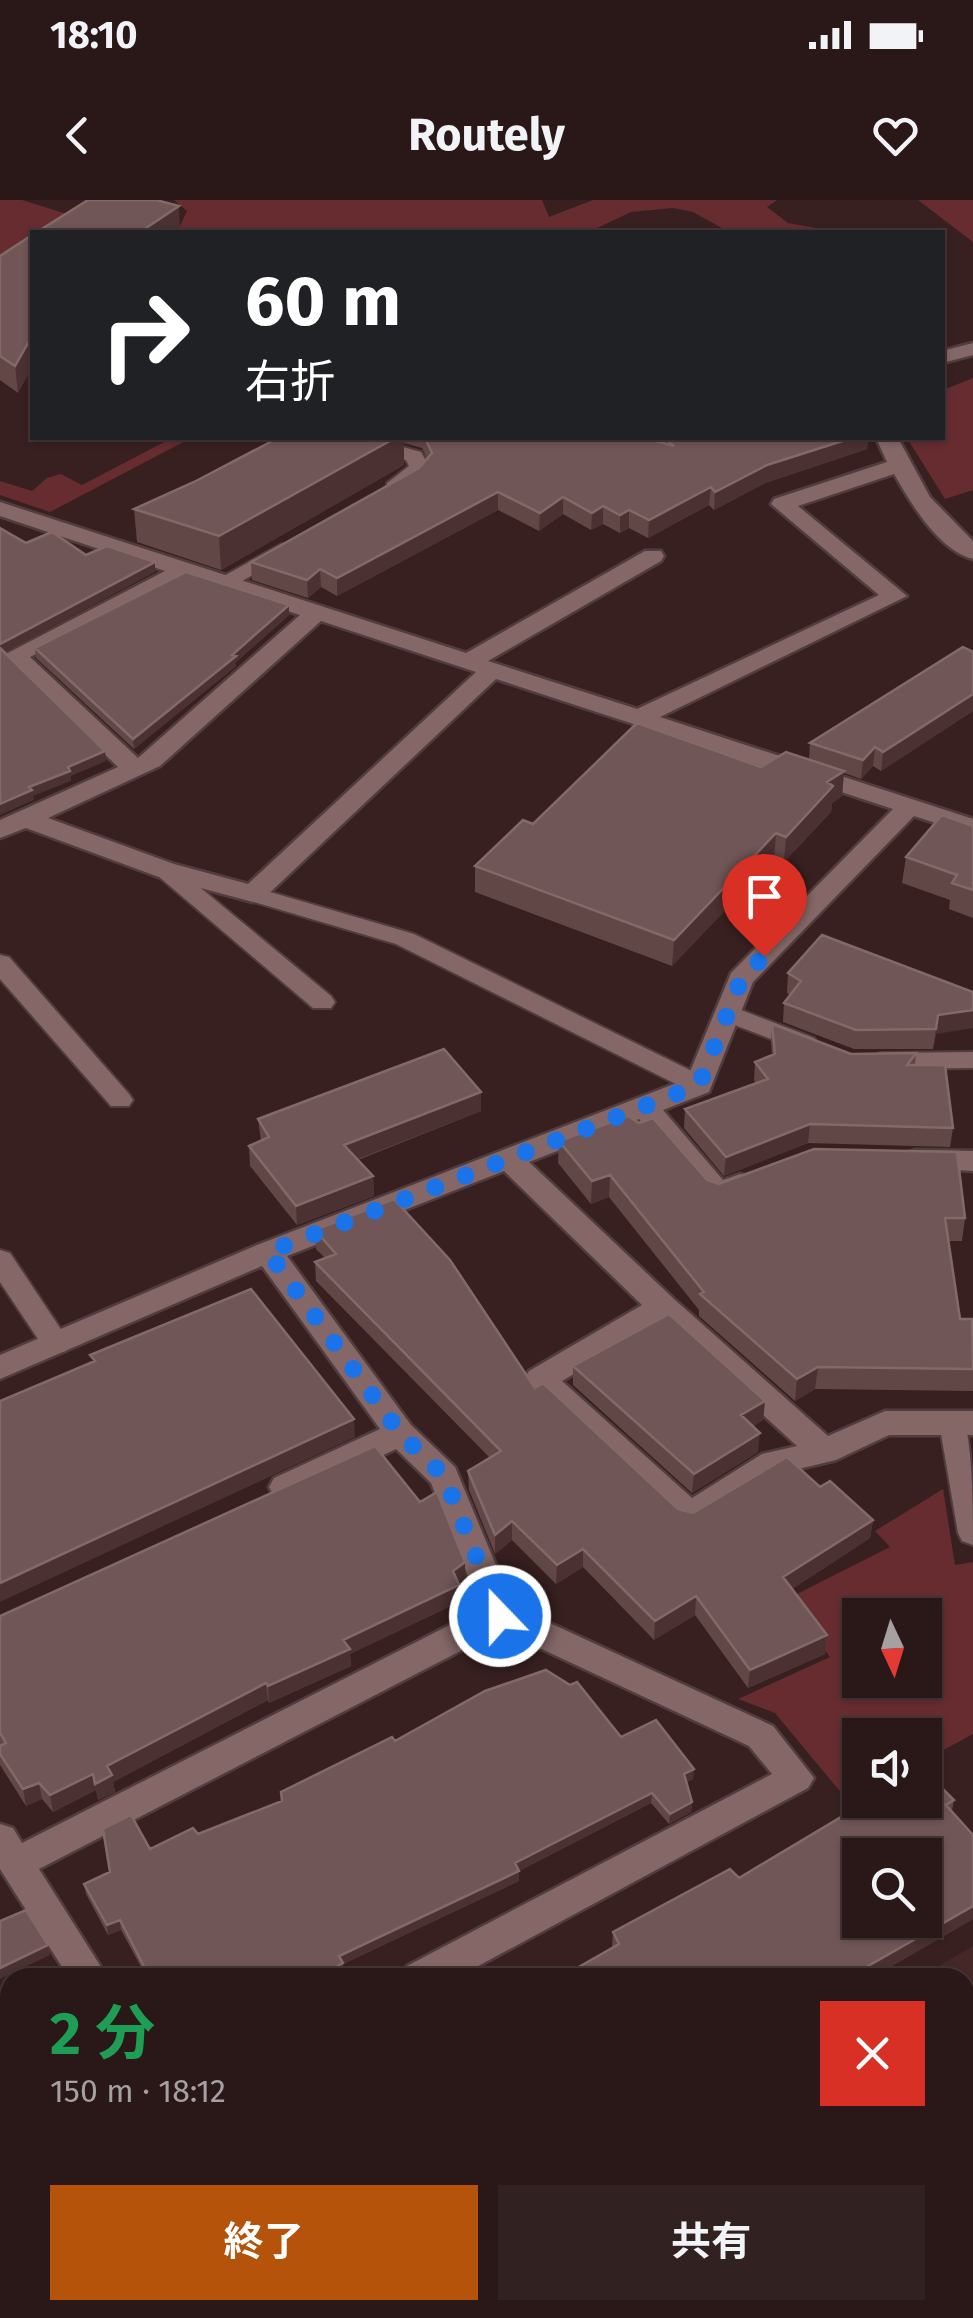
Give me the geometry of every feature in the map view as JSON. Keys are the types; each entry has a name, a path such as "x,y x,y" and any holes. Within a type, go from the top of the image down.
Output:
{"street":[{"path":"945,357 973,349"},
{"path":"888,440 899,465 931,513 950,536 973,552"},
{"path":"635,719 895,596 782,504 899,465"},
{"path":"0,509 973,827"},
{"path":"27,819 165,870 253,894 478,668 653,556"},
{"path":"135,768 14,656 184,570"},
{"path":"0,830 151,761 315,614"},
{"path":"0,1368 268,1252 699,1085 741,980 909,808"},
{"path":"645,1107 718,1193 772,1172"},
{"path":"882,1159 973,1161"},
{"path":"510,1160 663,1307 826,1452"},
{"path":"268,1252 400,1433 444,1476 500,1616 761,1736 796,1778 439,1968"},
{"path":"663,1307 540,1379 690,1515 773,1463 826,1452 885,1423 963,1422"},
{"path":"261,1498 400,1433"},
{"path":"84,1968 9,1850 500,1616"}],"lane":[{"path":"357,440 414,456 420,468 376,498"},
{"path":"222,583 308,536"},
{"path":"165,870 322,1002"},
{"path":"253,894 405,938 699,1085"},
{"path":"0,963 120,1100"},
{"path":"728,1013 841,1058 973,1060"},
{"path":"0,1260 56,1344"},
{"path":"963,1422 973,1534"}],"shaded area":[{"path":"0,200 22,200 80,218 61,230 30,230 30,250 0,271"},
{"path":"174,200 542,200 549,217 593,200 777,200 767,207 788,223 828,230 725,230 693,212 673,208 631,212 595,230 178,230 187,211"},
{"path":"918,200 973,200 973,242"},
{"path":"973,378 973,490 945,499 908,440 945,440 945,389"},
{"path":"168,440 187,440 50,512 0,495 0,481 32,491 47,478 61,474 82,485"},
{"path":"943,1489 955,1565 973,1562 973,1734 942,1751 942,1718 842,1718 842,1794 775,1713 738,1699 830,1657 787,1599 890,1547 875,1531"},
{"path":"973,1946 973,1968 935,1968"}],"building":[{"path":"88,200 156,200 179,206 143,230 40,230"},
{"path":"30,236 30,340 15,366 0,356 0,256"},
{"path":"274,440 391,440 219,536 134,509"},
{"path":"426,440 652,440 674,446 667,440 846,440 767,465 715,492 711,487 649,520 629,510 620,515 603,506 592,513 563,497 540,513 498,492 337,578 320,569 307,580 251,562 419,468 432,453"},
{"path":"0,528 26,543 52,532 86,555 107,546 155,562 0,644"},
{"path":"186,572 289,605 232,655 236,656 133,739 35,648"},
{"path":"963,647 973,652 973,694 883,752 875,747 863,760 810,743"},
{"path":"0,648 105,751 0,804"},
{"path":"637,723 761,767 786,752 844,771 827,782 833,786 786,837 776,833 674,940 475,866 523,820 533,824"},
{"path":"942,815 973,826 973,890 952,883 957,875 906,857"},
{"path":"822,935 973,992 973,1010 938,1015 936,1029 856,1030 784,1003 801,981 788,973"},
{"path":"772,1024 851,1054 916,1053 907,1065 945,1065 953,1128 810,1124 726,1157 685,1109 768,1079 755,1062 775,1054"},
{"path":"444,1049 481,1092 344,1145 373,1176 296,1206 249,1146 269,1137 258,1119"},
{"path":"628,1116 639,1123 653,1118 707,1180 719,1184 814,1149 957,1152 965,1218 945,1218 960,1319 972,1319 973,1369 818,1367 797,1379 700,1294 704,1292 610,1175 592,1181 559,1141"},
{"path":"394,1199 450,1260 535,1388 543,1383 678,1509 693,1513 787,1457 820,1487 830,1481 873,1520 783,1577 827,1635 750,1670 696,1596 655,1621 583,1549 557,1565 512,1521 495,1535 468,1471 501,1451 315,1262 336,1254 315,1230"},
{"path":"251,1289 354,1419 0,1583 0,1401 95,1361 90,1355"},
{"path":"669,1314 765,1401 741,1415 760,1433 694,1474 573,1366"},
{"path":"375,1446 420,1502 437,1492 465,1562 453,1571 459,1585 343,1640 350,1649 268,1686 266,1683 107,1766 112,1775 95,1784 93,1774 50,1795 39,1783 23,1789 0,1754 0,1746 6,1743 0,1733 0,1616"},
{"path":"546,1670 570,1685 577,1682 621,1737 656,1720 694,1769 684,1774 692,1802 670,1814 652,1793 515,1863 519,1871 339,1956 343,1963 334,1968 145,1968 120,1920 107,1925 84,1884 110,1872 103,1829 131,1815 150,1849 193,1828 198,1834 282,1801 281,1792 392,1737 395,1741 485,1691"},
{"path":"942,1788 954,1800 946,1805 973,1835 973,1906 942,1924 942,1838 842,1838 842,1938 917,1938 864,1968 579,1967 619,1944 613,1932 730,1869 739,1878 842,1816 942,1818"},
{"path":"26,1910 48,1945 0,1968 0,1921"}],"route":[{"path":"500,1616 444,1476 400,1433 268,1252 699,1085 741,980 764,956"}]}
